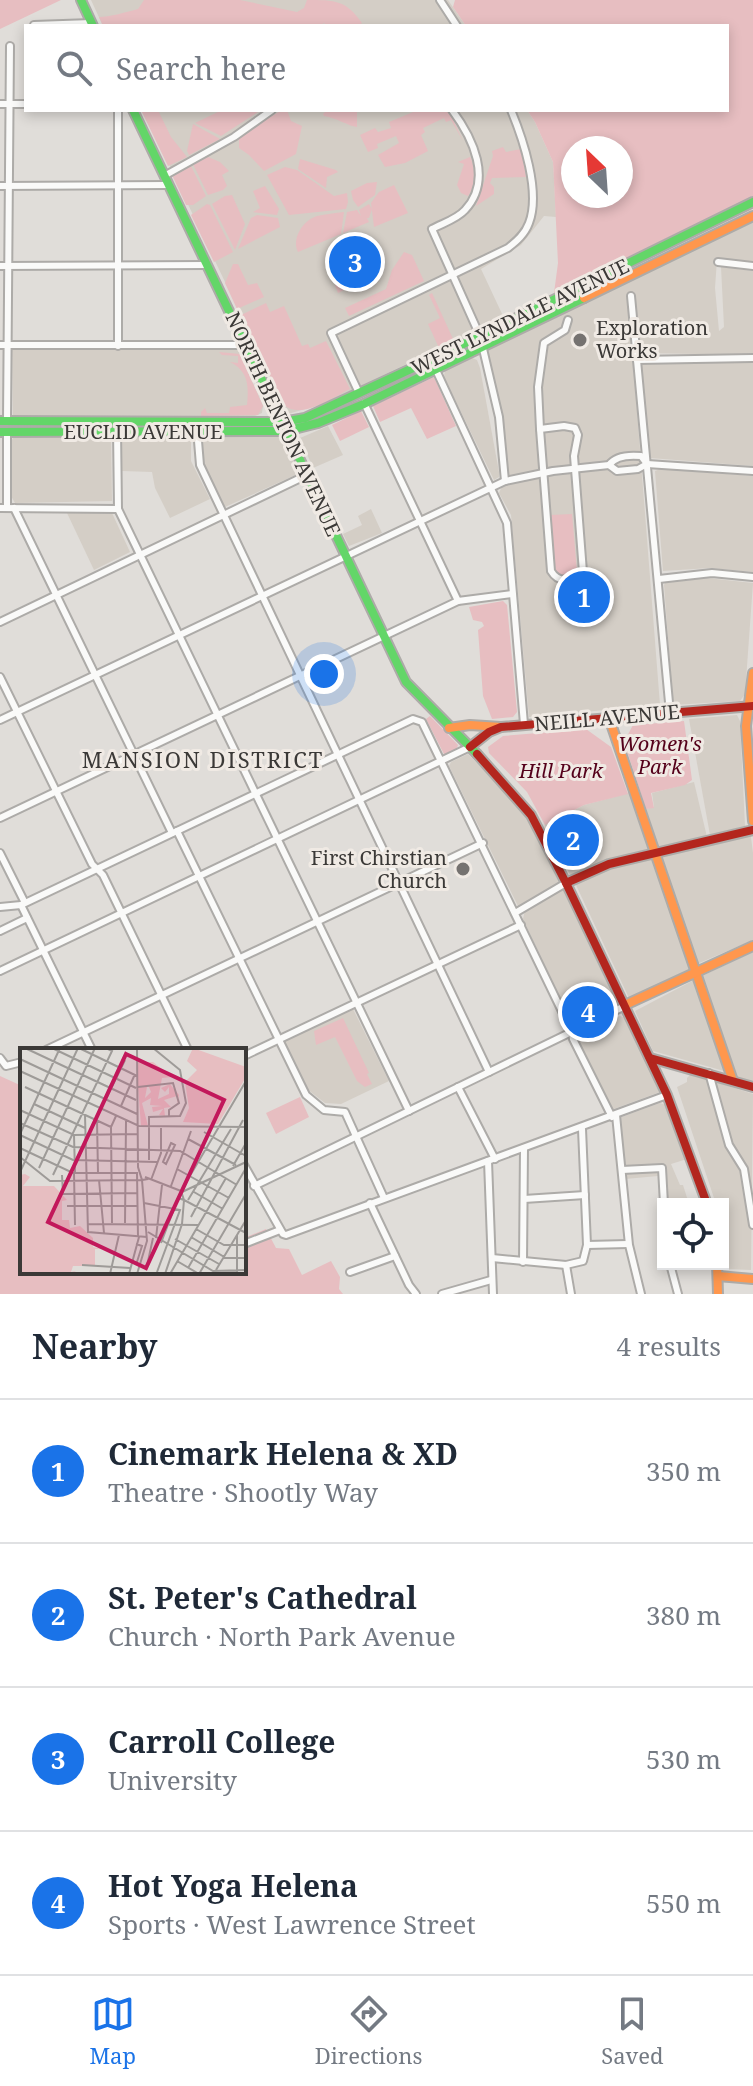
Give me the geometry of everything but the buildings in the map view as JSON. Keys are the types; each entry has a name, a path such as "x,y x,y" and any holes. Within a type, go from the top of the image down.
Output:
{"main road":[{"path":"81,0 93,24"},
{"name":"NORTH BENTON AVENUE","path":"134,112 411,689 513,791 531,815 667,1095 705,1198"},
{"name":"WEST LYNDALE AVENUE","path":"284,426 359,394 753,202"},
{"name":"WEST LYNDALE AVENUE","path":"284,426 318,423 364,404 753,216"},
{"name":"EUCLID AVENUE","path":"4,421 198,422 284,426"},
{"name":"EUCLID AVENUE","path":"4,432 197,432 284,426"},
{"path":"753,673 752,707 746,722 753,821"},
{"name":"NEILL AVENUE","path":"470,747 501,727 752,707"},
{"path":"609,718 733,1081"},
{"path":"449,728 470,725 501,727"},
{"path":"566,883 609,864 753,830"},
{"path":"625,1005 753,946"},
{"path":"650,1058 753,1087"},
{"path":"718,1270 718,1294"},
{"path":"718,1276 753,1279"}],"street":[{"path":"440,0 456,24"},
{"path":"10,46 10,186 4,266 7,508 55,595 310,1101 324,1110 345,1112 384,1198"},
{"path":"0,104 24,104"},
{"path":"118,112 118,346"},
{"path":"0,186 118,186 166,180 269,112"},
{"path":"453,112 476,154 479,181 466,209 432,229 480,336 499,417 505,481"},
{"path":"458,601 331,333 508,248 528,226 532,205 530,180 521,135 512,112"},
{"path":"718,262 753,266"},
{"path":"4,266 207,265"},
{"path":"631,296 670,713"},
{"path":"540,429 564,426 578,431 574,448 583,572 576,578 561,580 551,571 540,429 538,387 544,343 565,330 568,320"},
{"path":"4,345 246,345"},
{"path":"637,360 753,358"},
{"path":"436,370 507,523 524,724"},
{"path":"117,421 118,509 409,1111"},
{"path":"198,422 200,465 489,1072"},
{"path":"609,465 615,458 635,456 641,456 647,464"},
{"path":"0,720 505,481 544,472 609,465 617,471 638,469 647,464 753,471"},
{"path":"0,622 307,475"},
{"path":"7,508 118,509"},
{"path":"659,579 712,573 753,577"},
{"path":"0,818 458,601 512,594"},
{"path":"0,677 96,869 103,875 187,1048"},
{"path":"0,907 23,903 418,719 483,843 573,1039 614,1116 628,1244 641,1294"},
{"path":"0,971 470,747"},
{"path":"50,1048 483,843"},
{"path":"0,853 27,918 91,1048"},
{"path":"515,913 566,883"},
{"path":"0,931 27,918"},
{"path":"246,1055 521,925"},
{"path":"254,1186 625,1005"},
{"path":"0,1058 6,1066 18,1064"},
{"path":"709,1073 729,1145 744,1169 753,1225"},
{"path":"458,1087 491,1160 493,1294"},
{"path":"246,1169 286,1235 582,1129 667,1095"},
{"path":"492,1258 566,1265 583,1261 587,1245 582,1129"},
{"path":"523,1262 524,1148"},
{"path":"622,1170 662,1168 664,1198"},
{"path":"524,1199 585,1195"},
{"path":"370,1203 416,1294"},
{"path":"246,1243 282,1232"},
{"path":"587,1245 628,1244"},
{"path":"350,1272 395,1256"},
{"path":"566,1265 571,1294"},
{"path":"672,1270 678,1294"},
{"path":"442,1294 491,1280"}],"shaded area":[{"path":"91,0 448,0 465,24 102,24"},
{"path":"144,112 528,112 553,162 556,217 544,216 521,245 481,269 504,318 322,404 288,414"},
{"path":"753,222 753,262 717,260 715,288 719,331 724,327 721,267 753,271 753,355 641,353 638,351 633,294 628,296 660,705 529,717 511,515 499,493 508,473 503,421 489,348"},
{"path":"12,350 238,350 263,406 262,413 253,417 13,416"},
{"path":"472,358 477,360 480,368 499,472 499,477 494,480 444,377 445,369"},
{"path":"642,362 753,363 753,466 650,458"},
{"path":"328,426 343,455 313,468 300,438"},
{"path":"14,437 111,437 112,501 15,503 11,496 11,441"},
{"path":"205,437 280,437 300,473 225,507 202,460 202,440"},
{"path":"122,438 191,438 191,461 210,499 170,518 155,488 152,472 122,471"},
{"path":"655,471 753,476 753,572 710,568 663,571"},
{"path":"371,509 382,533 349,546 343,534 362,525 358,516"},
{"path":"67,513 112,513 130,552 94,570"},
{"path":"707,578 753,583 745,694 740,701 673,705 664,585"},
{"path":"737,715 740,721 745,826 710,835 689,719"},
{"path":"468,754 523,811 559,882 518,906 449,766"},
{"path":"694,782 707,837 661,848 646,809 654,807 652,793"},
{"path":"629,793 648,849 606,860 570,875 545,825 584,805"},
{"path":"748,834 753,853 753,940 697,964 662,858"},
{"path":"652,858 691,969 629,998 575,883 607,868"},
{"path":"563,890 619,1002 576,1025 572,1024 523,919 525,910"},
{"path":"753,952 753,1084 737,1079 702,976"},
{"path":"694,980 724,1071 653,1051 635,1011"},
{"path":"353,1009 389,1081 341,1104 325,1103 307,1089 283,1042"},
{"path":"620,1016 625,1018 660,1092 611,1110 576,1038"},
{"path":"691,1074 753,1094 751,1270 729,1269 729,1198 714,1198 677,1087 687,1082"},
{"path":"660,1103 666,1105 687,1159 671,1164 687,1198 667,1198 666,1192 660,1192 658,1176 625,1179 619,1118"}],"green space":[{"path":"0,0 61,0 0,29"},
{"path":"144,0 240,0 297,12 304,8 307,0 325,0 345,6 362,23 102,24 99,17 138,9"},
{"path":"455,0 753,0 753,196 554,293 558,263 553,162 528,112 729,112 729,24 465,24 453,7"},
{"path":"142,112 159,112 171,137 187,157 168,166"},
{"path":"218,112 258,112 221,136 195,123"},
{"path":"288,112 291,121 302,126 296,154 264,171 239,148 239,139 270,114"},
{"path":"357,112 357,127 324,116"},
{"path":"413,112 449,112 463,141 451,120 446,122 444,118 423,128 425,132 421,135 428,151 405,163 385,167 378,155 399,143 396,136 377,144 378,148 368,152 360,135 375,128 378,132 391,128 389,122"},
{"path":"193,124 220,139 189,155 187,151"},
{"path":"503,147 506,152 521,149 526,177 492,178 490,183 494,194 476,206 492,151"},
{"path":"208,157 220,162 229,171 222,175 227,186 208,195 193,164"},
{"path":"470,157 474,178 468,196 461,193 457,185 464,164 458,162"},
{"path":"300,159 338,172 327,177 326,188 298,169"},
{"path":"191,166 206,196 193,205 186,205 172,175"},
{"path":"285,167 297,170 334,196 347,193 346,209 289,215 267,175"},
{"path":"377,182 375,195 358,207 351,191"},
{"path":"394,185 408,213 374,227 371,203 379,192"},
{"path":"265,186 279,209 277,215 253,212 260,208 253,191"},
{"path":"232,195 245,224 235,250 212,204"},
{"path":"207,204 233,252 214,262 191,215"},
{"path":"369,204 372,209 367,218 369,222 343,233 347,212 357,210 361,216 359,210"},
{"path":"344,212 341,234 298,252 297,236 307,221 317,216"},
{"path":"257,215 278,218 280,227 238,249 251,218"},
{"path":"368,251 379,256 371,276 338,293 335,285 345,281 337,266"},
{"path":"404,252 412,255 424,281 349,316 345,308 386,289 392,270"},
{"path":"233,264 238,264 248,285 257,283 264,297 237,309 225,283"},
{"path":"432,293 454,341 439,348 428,324 440,318 429,295"},
{"path":"266,303 270,312 284,306 302,346 308,344 310,348 326,341 350,389 308,409 291,409 284,405 241,315"},
{"path":"219,352 240,354 263,406 258,415 201,416 205,408 207,413 229,413 230,407 247,405 246,379 241,370 230,362 238,363 238,356"},
{"path":"434,377 456,426 427,439 411,408 380,422 373,406"},
{"path":"361,411 369,427 340,441 332,425"},
{"path":"572,514 577,572 562,578 554,571 550,515"},
{"path":"503,601 507,605 517,712 513,717 492,719 483,696 478,630 484,626 482,622 473,620 469,607"},
{"path":"430,716 458,745 456,751 445,756 426,719"},
{"name":"Women's Park","path":"684,721 692,780 685,785 651,793 654,808 646,809 624,742 633,725"},
{"name":"Hill Park","path":"586,729 611,747 628,794 584,805 545,825 527,792 489,753 488,747 503,736"},
{"path":"343,1018 369,1073 372,1084 365,1087 357,1081 335,1037 316,1045 314,1031"},
{"path":"0,1076 20,1085 20,1274 246,1274 246,1237 266,1229 276,1248 289,1249 302,1275 331,1261 340,1277 339,1289 343,1294 0,1294"},
{"path":"300,1097 309,1117 276,1134 266,1113"}],"traffic: fast":[{"path":"81,0 92,24"},
{"path":"134,112 406,682 477,754"},
{"path":"0,421 283,422 305,418 753,202"},
{"path":"0,432 286,431 318,423 364,404 584,298"}],"traffic: slow":[{"path":"584,298 753,216"},
{"path":"753,673 746,726 753,821"},
{"path":"609,718 733,1081"},
{"path":"449,728 470,725 501,727"},
{"path":"625,1005 753,946"},
{"path":"717,1270 718,1294"},
{"path":"718,1276 753,1279"}],"traffic: jam":[{"path":"470,747 501,727 753,706"},
{"path":"477,754 531,815 566,883 667,1095 705,1198"},
{"path":"566,883 609,864 753,830"},
{"path":"650,1058 753,1087"}],"place":[{"name":"Carroll College","path":"355,262"},
{"name":"Exploration Works","path":"580,340"},
{"name":"Cinemark Helena & XD","path":"584,597"},
{"name":"St. Peter's Cathedral","path":"573,840"},
{"name":"First Chirstian Church","path":"463,869"},
{"name":"Hot Yoga Helena","path":"588,1012"}],"district":[{"name":"MANSION DISTRICT","path":"203,760"}]}
